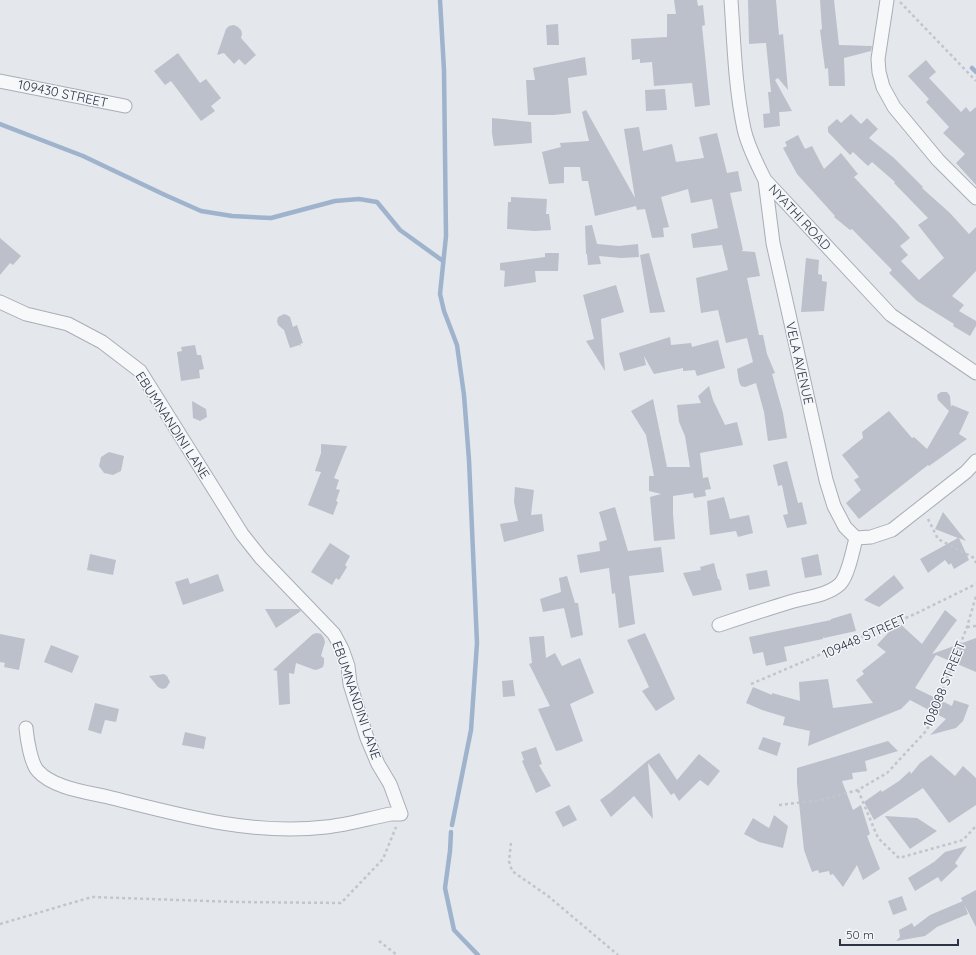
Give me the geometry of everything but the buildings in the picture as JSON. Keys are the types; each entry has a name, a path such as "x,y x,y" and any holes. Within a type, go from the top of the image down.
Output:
{"street":[{"name":"NYATHI ROAD","path":"731,0 739,98 744,130 753,157 765,180 891,315 976,373"},
{"path":"887,0 878,59 879,72 883,87 894,107 938,160 976,198"},
{"name":"109430 STREET","path":"0,81 125,106"},
{"name":"VELA AVENUE","path":"765,180 773,243 826,480 834,506 845,527 856,538"},
{"name":"EBUMNANDINI LANE","path":"0,302 26,314 68,324 102,342 140,371 242,534 261,558 334,634 342,649 348,666 350,684 367,738 378,764 390,784 401,814"},
{"path":"719,625 818,595 840,584 845,575 856,538 871,537 892,530 966,472 976,461"},
{"path":"26,728 29,750 37,771 56,783 178,815 261,829 326,827 391,814 401,814"}],"path":[{"path":"899,0 976,81"},
{"path":"921,506 938,539 974,558 976,563"},
{"name":"109448 STREET","path":"751,684 915,614 976,584"},
{"name":"108088 STREET","path":"779,805 821,800 858,790 887,773 927,730 967,627 976,596"},
{"path":"967,627 976,626"},
{"path":"858,790 878,838 899,858 963,840 976,826"},
{"path":"0,924 92,897 237,902 340,902 383,859 401,814"},
{"path":"511,843 509,861 512,871 548,896 618,955"},
{"path":"379,941 397,955"}],"waterway":[{"path":"440,0 444,70 446,236 440,294 444,311 457,345 464,395 469,460 477,643 471,730 452,825"},
{"path":"972,68 976,72"},
{"path":"0,124 83,156 201,211 232,216 271,218 335,201 359,199 377,202 400,230 443,261"},
{"path":"451,832 445,888 454,930 478,955"}]}
